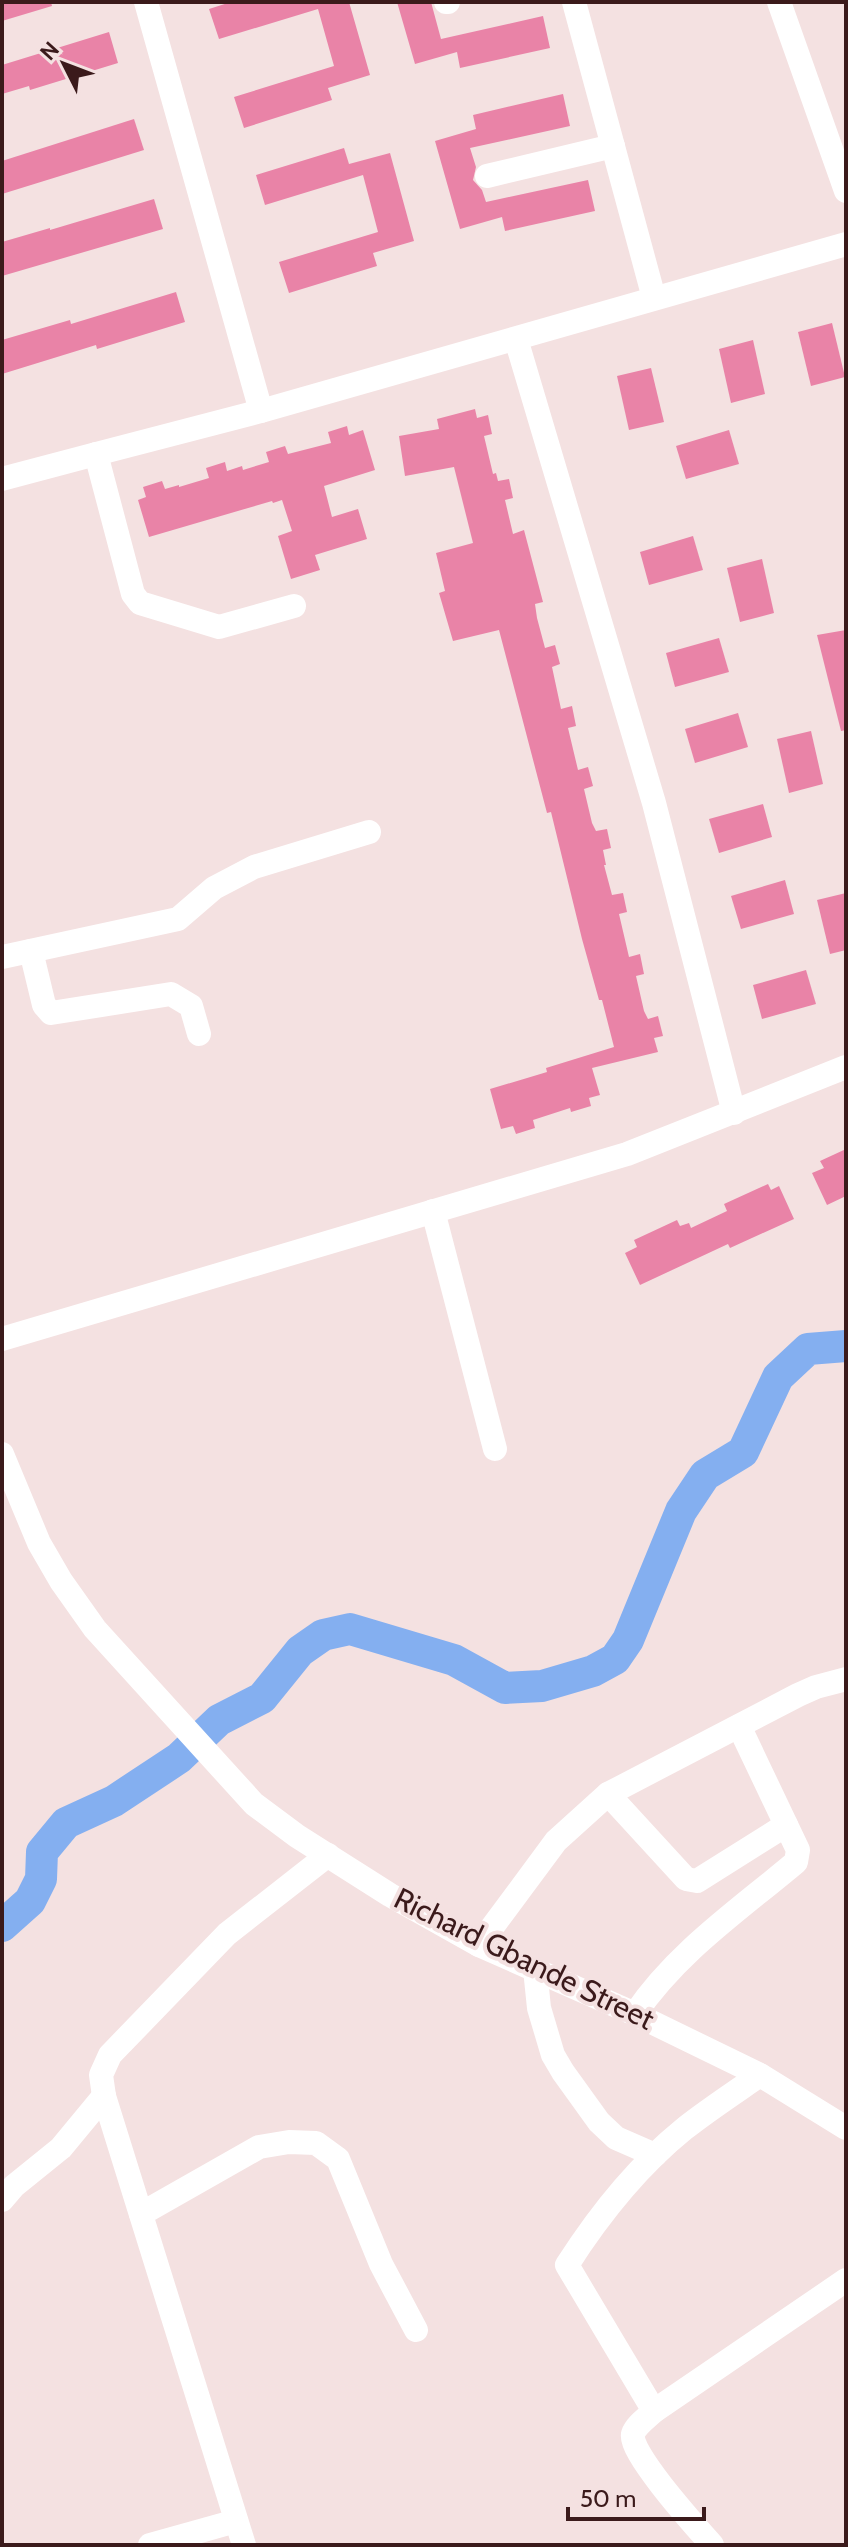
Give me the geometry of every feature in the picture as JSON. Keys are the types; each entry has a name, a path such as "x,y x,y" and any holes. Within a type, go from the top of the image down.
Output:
{"street":[{"path":"146,2 261,411"},
{"path":"574,2 654,298"},
{"path":"779,2 846,191"},
{"path":"487,176 613,146"},
{"path":"2,479 261,411 846,244"},
{"path":"516,339 654,803 734,1113"},
{"path":"96,454 133,594 140,603 219,627 294,606"},
{"path":"2,957 178,919 214,888 254,867 369,832"},
{"path":"31,951 44,1005 51,1013 171,994 191,1006 199,1034"},
{"path":"2,1339 627,1154 846,1067"},
{"path":"433,1211 495,1449"},
{"name":"Richard Gbande Street","path":"2,1454 39,1543 95,1629 254,1804 390,1895 479,1945 635,2014 760,2075 846,2128"},
{"path":"479,1945 556,1841 608,1794 816,1687 846,1679"},
{"path":"635,2014 672,1966 796,1862 798,1850 739,1726"},
{"path":"608,1794 691,1881 697,1881 786,1825"},
{"path":"244,2545 104,2096 101,2075 110,2055 227,1934 328,1855"},
{"path":"535,1969 539,2008 553,2055 563,2072 599,2122 626,2144 655,2155"},
{"path":"654,2411 567,2265 589,2230 655,2155 683,2130 760,2075"},
{"path":"2,2200 14,2186 61,2148 104,2096"},
{"path":"141,2214 259,2147 289,2142 316,2143 338,2159 381,2264 416,2330"},
{"path":"712,2545 669,2496 633,2442 633,2434 654,2411 846,2280"},
{"path":"150,2545 236,2521"}],"building":[{"path":"2,2 51,2 52,6 2,21"},
{"path":"231,2 349,2 370,75 328,88 332,100 244,128 234,97 334,66 318,9 219,39 209,9"},
{"path":"397,2 431,2 441,39 543,16 550,48 460,68 457,52 415,64"},
{"path":"109,32 118,63 30,90 29,86 2,94 2,65"},
{"path":"563,94 570,126 470,148 476,167 473,180 482,190 486,202 588,180 595,211 505,231 502,217 460,229 435,141 476,129 473,115"},
{"path":"134,119 144,150 2,194 2,161"},
{"path":"344,148 349,164 390,153 414,241 373,253 377,266 289,293 279,262 378,232 363,175 265,205 256,175"},
{"path":"154,199 163,229 2,276 2,242"},
{"path":"176,292 185,322 2,374 2,340 70,320 71,324"},
{"path":"832,323 845,377 811,386 798,332"},
{"path":"753,340 765,394 731,403 719,349"},
{"path":"651,368 664,422 629,430 617,376"},
{"path":"475,409 477,418 488,415 492,434 484,436 493,474 496,473 498,481 509,479 513,498 505,500 513,534 524,530 543,602 535,604 545,648 555,645 560,664 552,667 561,709 572,706 576,726 568,728 578,770 588,767 593,786 584,789 592,823 596,831 607,829 611,848 603,850 604,865 612,895 623,893 627,912 619,914 629,957 640,954 644,974 636,976 644,1011 648,1019 658,1016 663,1036 654,1038 658,1052 592,1068 600,1095 589,1098 591,1106 571,1112 570,1108 533,1120 535,1128 516,1134 513,1126 501,1129 490,1089 614,1047 499,630 453,641 439,593 445,591 436,553 473,543 454,467 405,476 399,436 439,429 437,419"},
{"path":"347,426 349,435 363,430 375,470 324,486 332,517 358,509 367,539 315,555 320,570 291,579 278,536 292,531 282,500 149,537 138,500 146,497 143,487 162,481 165,489 209,478 206,468 225,462 227,471 242,466 243,470 269,462 266,452 285,446 288,454 331,443 328,432"},
{"path":"729,430 739,464 686,479 676,446"},
{"path":"693,536 703,570 649,585 640,552"},
{"path":"762,559 774,613 740,622 727,568"},
{"path":"846,630 846,730 841,731 817,635"},
{"path":"719,638 729,672 675,687 666,653"},
{"path":"738,713 748,747 695,763 685,729"},
{"path":"811,731 823,784 789,793 777,739"},
{"path":"763,804 772,837 719,853 709,819"},
{"path":"785,880 794,914 741,929 731,896"},
{"path":"846,893 846,950 830,954 817,900"},
{"path":"806,970 816,1004 762,1019 753,985"},
{"path":"846,1149 846,1196 827,1205 812,1173 824,1168 820,1161"},
{"path":"768,1184 771,1190 779,1186 794,1219 730,1248 728,1244 640,1285 625,1253 637,1247 634,1240 677,1220 680,1226 689,1223 691,1228 727,1211 724,1204"}],"waterway":[{"path":"2,1926 30,1901 41,1879 42,1852 66,1823 114,1801 179,1758 219,1720 262,1698 300,1651 323,1635 350,1629 454,1660 505,1688 542,1686 593,1671 615,1659 628,1640 681,1511 705,1475 743,1452 778,1377 808,1349 846,1346"}]}
